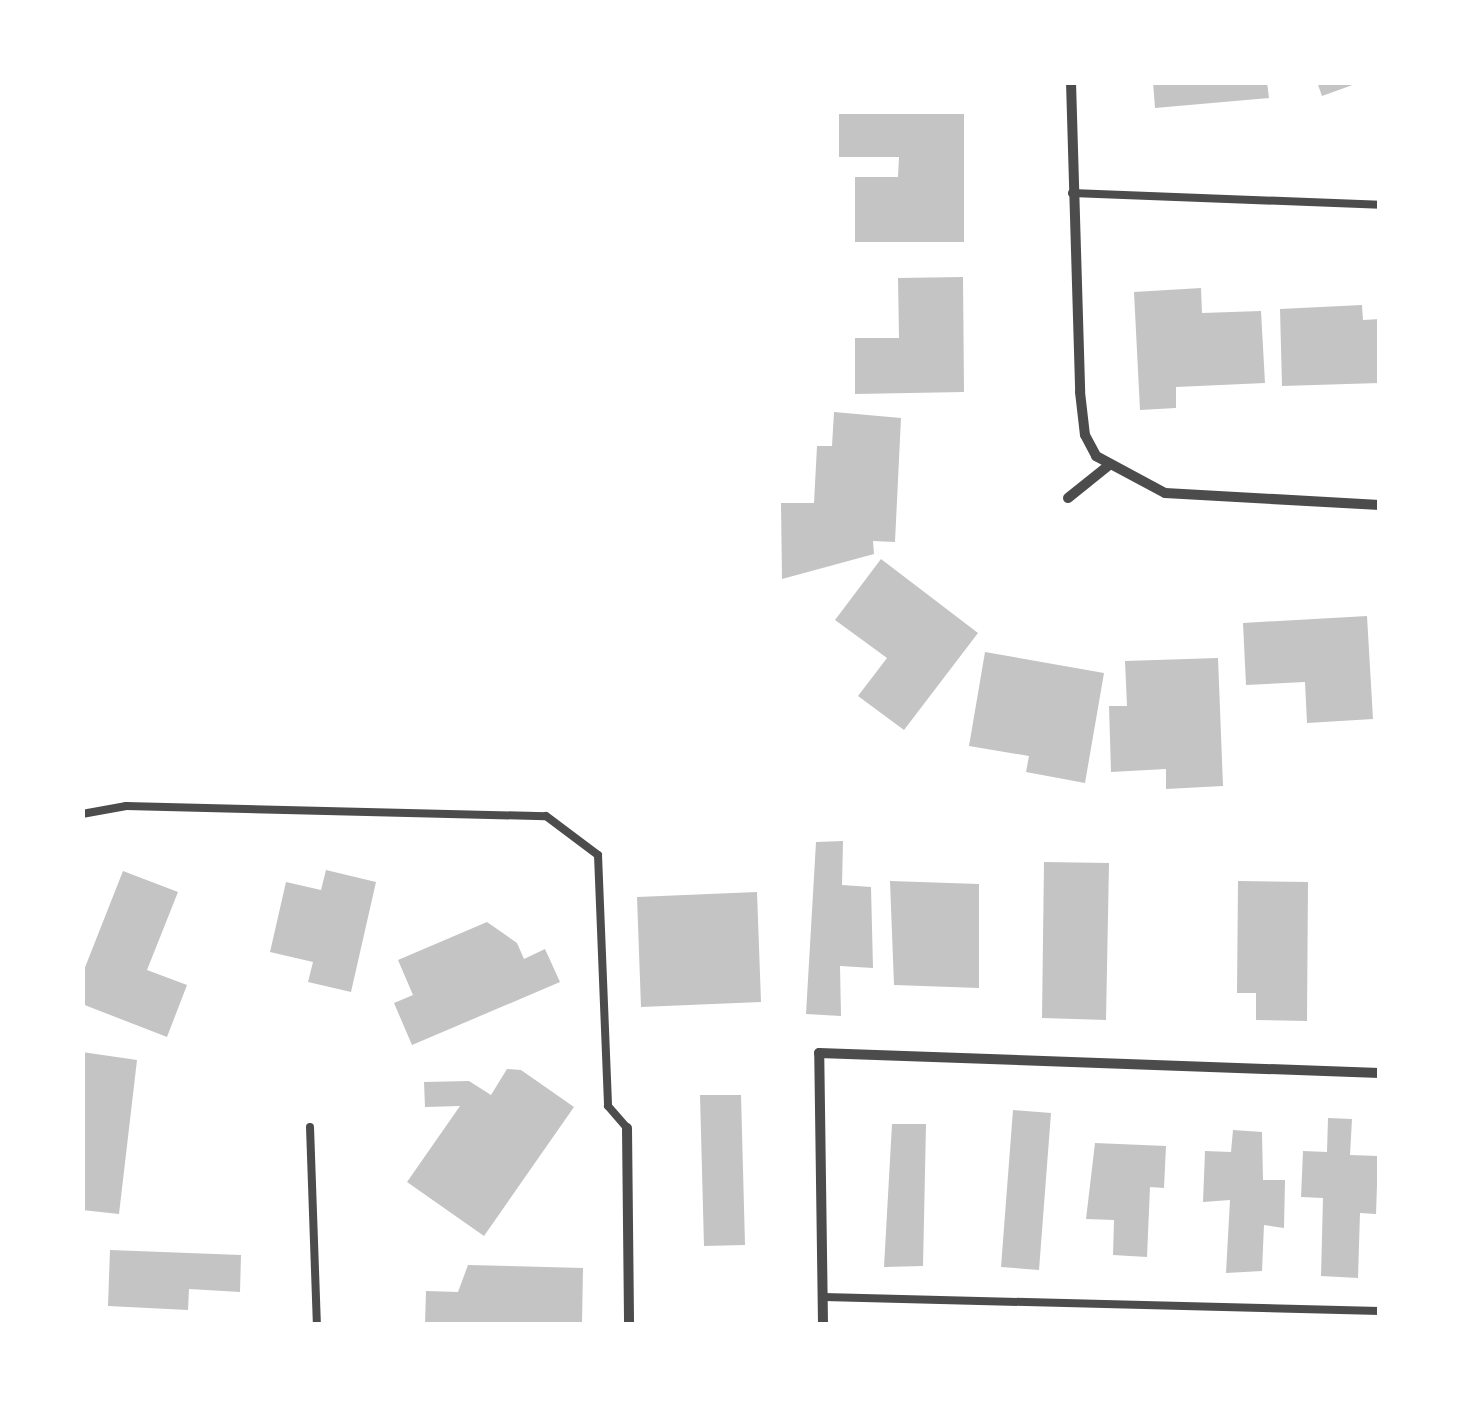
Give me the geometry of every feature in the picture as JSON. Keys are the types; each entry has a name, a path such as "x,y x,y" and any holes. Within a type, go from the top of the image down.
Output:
{"street":[{"path":"1072,82 1072,193 1085,434 1109,465 1165,493 1380,504"},
{"path":"1068,498 1109,465"},
{"path":"823,1324 819,1053 1380,1072"},
{"path":"627,1128 628,1324"}],"lane":[{"path":"1072,193 1380,205"},
{"path":"82,814 126,806 546,816 598,855 608,1106 627,1128"},
{"path":"310,1127 317,1324"},
{"path":"824,1297 1380,1311"}],"building":[{"path":"1153,82 1267,82 1269,98 1155,108"},
{"path":"1317,82 1358,82 1358,83 1322,96"},
{"path":"839,114 964,114 964,242 855,242 855,177 898,177 899,157 839,157"},
{"path":"963,277 964,392 855,394 855,338 899,338 898,278"},
{"path":"1201,288 1202,313 1261,311 1265,383 1176,387 1176,408 1140,410 1134,292"},
{"path":"1362,305 1363,320 1380,319 1380,383 1282,386 1280,309"},
{"path":"834,412 901,418 895,542 873,541 874,554 782,579 781,503 814,503 817,446 832,446"},
{"path":"881,559 978,633 904,730 858,696 887,658 835,620"},
{"path":"1367,616 1373,719 1307,723 1305,682 1246,685 1243,623"},
{"path":"985,652 1104,673 1085,783 1026,772 1029,756 969,746"},
{"path":"1218,658 1223,786 1166,789 1166,769 1111,772 1109,706 1127,706 1125,661"},
{"path":"843,841 842,885 871,887 873,968 840,966 841,1016 806,1014 816,842"},
{"path":"1044,862 1109,863 1106,1020 1042,1018"},
{"path":"326,870 376,882 351,992 308,982 313,962 270,952 286,882 321,890"},
{"path":"123,871 178,892 147,970 187,985 167,1037 82,1004 82,975"},
{"path":"890,881 979,884 979,988 894,985"},
{"path":"1238,881 1308,882 1307,1021 1256,1020 1256,993 1237,993"},
{"path":"757,892 761,1002 641,1007 637,897"},
{"path":"487,922 517,943 524,959 545,949 560,982 412,1045 394,1003 413,995 398,960"},
{"path":"82,1052 137,1060 119,1214 82,1210"},
{"path":"507,1069 521,1070 574,1107 484,1236 407,1182 460,1106 425,1107 424,1082 469,1081 491,1095"},
{"path":"700,1095 741,1095 745,1245 704,1246"},
{"path":"1013,1110 1051,1113 1039,1270 1001,1267"},
{"path":"1328,1118 1352,1119 1350,1155 1378,1156 1376,1214 1360,1213 1358,1278 1321,1276 1323,1198 1301,1197 1303,1151 1327,1152"},
{"path":"892,1124 926,1124 923,1266 884,1267"},
{"path":"1233,1130 1262,1132 1263,1180 1285,1180 1284,1228 1264,1225 1262,1271 1226,1273 1230,1200 1203,1202 1205,1151 1231,1152"},
{"path":"1095,1143 1166,1146 1164,1188 1150,1187 1147,1257 1113,1255 1114,1220 1086,1219"},
{"path":"110,1250 241,1255 240,1292 189,1289 188,1310 108,1306"},
{"path":"468,1265 583,1268 582,1324 425,1324 426,1291 458,1292"}]}
